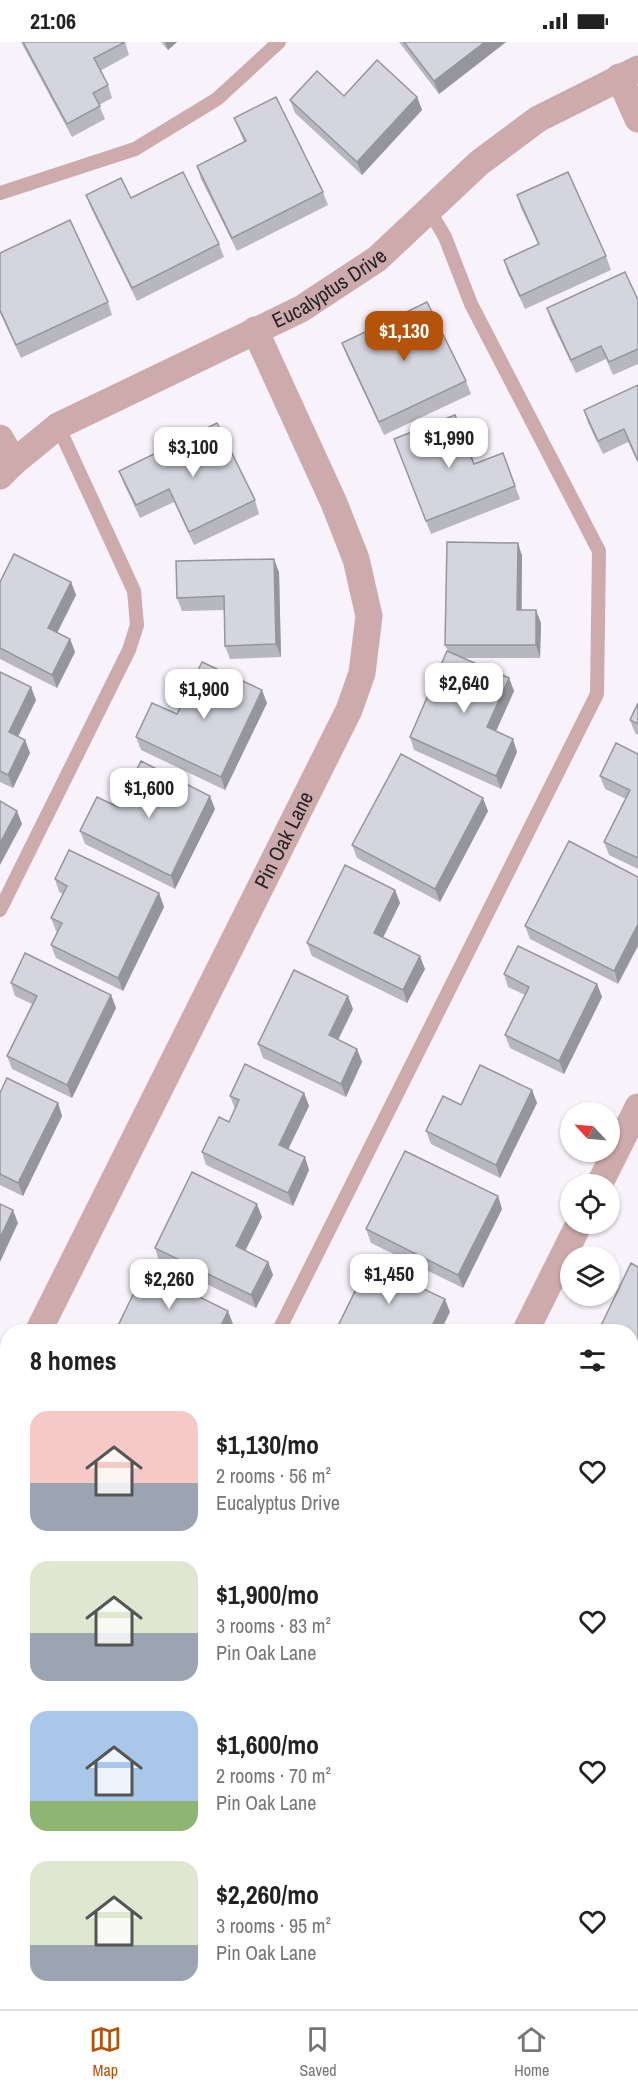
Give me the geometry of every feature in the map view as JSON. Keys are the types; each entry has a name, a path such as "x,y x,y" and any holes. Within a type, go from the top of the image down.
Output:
{"street":[{"path":"629,73 638,119"},
{"name":"Eucalyptus Drive","path":"7,469 58,426 301,309 377,259 479,163 538,119 629,73"},
{"name":"Pin Oak Lane","path":"42,1324 344,720 362,673 369,616 356,559 334,503 255,330"},
{"path":"0,438 7,469"},
{"path":"604,1174 638,1107"},
{"path":"529,1324 574,1234"}],"lane":[{"path":"0,193 135,148 217,99 279,42"},
{"path":"282,1324 597,694 599,551 471,304 446,237 429,210"},
{"path":"0,910 129,650 137,625 134,591 58,426"}],"building":[{"path":"23,42 125,42 94,58 108,85 93,93 100,106 67,124"},
{"path":"404,42 485,42 434,81"},
{"path":"377,60 417,97 357,162 290,100 317,71 344,96"},
{"path":"276,97 323,192 232,238 197,166 246,141 234,118"},
{"path":"183,172 219,244 132,288 86,195 121,178 131,198"},
{"path":"568,172 606,256 520,296 504,260 539,244 517,195"},
{"path":"70,220 108,302 16,345 0,310 0,253"},
{"path":"625,272 638,300 638,349 609,362 601,346 571,360 547,308"},
{"path":"427,302 466,381 379,422 342,343"},
{"path":"638,385 638,461 624,429 598,441 584,410"},
{"path":"455,415 474,464 503,453 515,486 426,521 394,439"},
{"path":"217,423 255,500 189,532 169,489 136,505 119,471"},
{"path":"447,542 518,543 517,610 536,610 536,645 445,645"},
{"path":"14,554 71,582 48,628 70,639 52,675 0,648 0,582"},
{"path":"274,559 276,644 225,646 224,596 177,598 176,561"},
{"path":"447,651 509,678 487,727 513,739 496,776 410,737"},
{"path":"202,662 262,690 221,777 136,737 152,703 177,714"},
{"path":"0,672 31,687 9,732 25,740 8,775 0,771"},
{"path":"638,703 638,724 630,720"},
{"path":"616,743 638,754 638,858 604,842 630,790 600,776"},
{"path":"401,754 483,798 435,889 352,845"},
{"path":"141,761 210,796 171,876 80,831 97,797 118,807"},
{"path":"0,801 17,811 0,843"},
{"path":"569,841 638,877 638,924 614,971 525,926"},
{"path":"69,850 159,893 118,978 51,945 62,923 51,918 67,886 55,879"},
{"path":"345,865 395,890 374,933 420,956 403,990 307,943"},
{"path":"518,946 597,984 559,1061 505,1035 529,987 504,974"},
{"path":"25,953 111,995 67,1085 7,1056 37,996 11,983"},
{"path":"294,970 348,996 329,1035 357,1049 341,1084 258,1044"},
{"path":"245,1064 304,1093 279,1145 305,1157 288,1193 202,1152 219,1117 229,1122 239,1100 230,1096"},
{"path":"480,1065 532,1090 496,1165 426,1131 443,1096 461,1105"},
{"path":"7,1078 58,1103 18,1183 0,1174 0,1093"},
{"path":"405,1151 498,1196 458,1275 366,1229"},
{"path":"192,1172 257,1204 236,1246 268,1262 251,1295 155,1248"},
{"path":"0,1204 13,1210 0,1238"},
{"path":"369,1263 445,1299 433,1324 339,1324"},
{"path":"631,1263 638,1267 638,1324 602,1324 610,1306 620,1306 620,1286"},
{"path":"145,1270 228,1311 222,1324 119,1324"}]}
